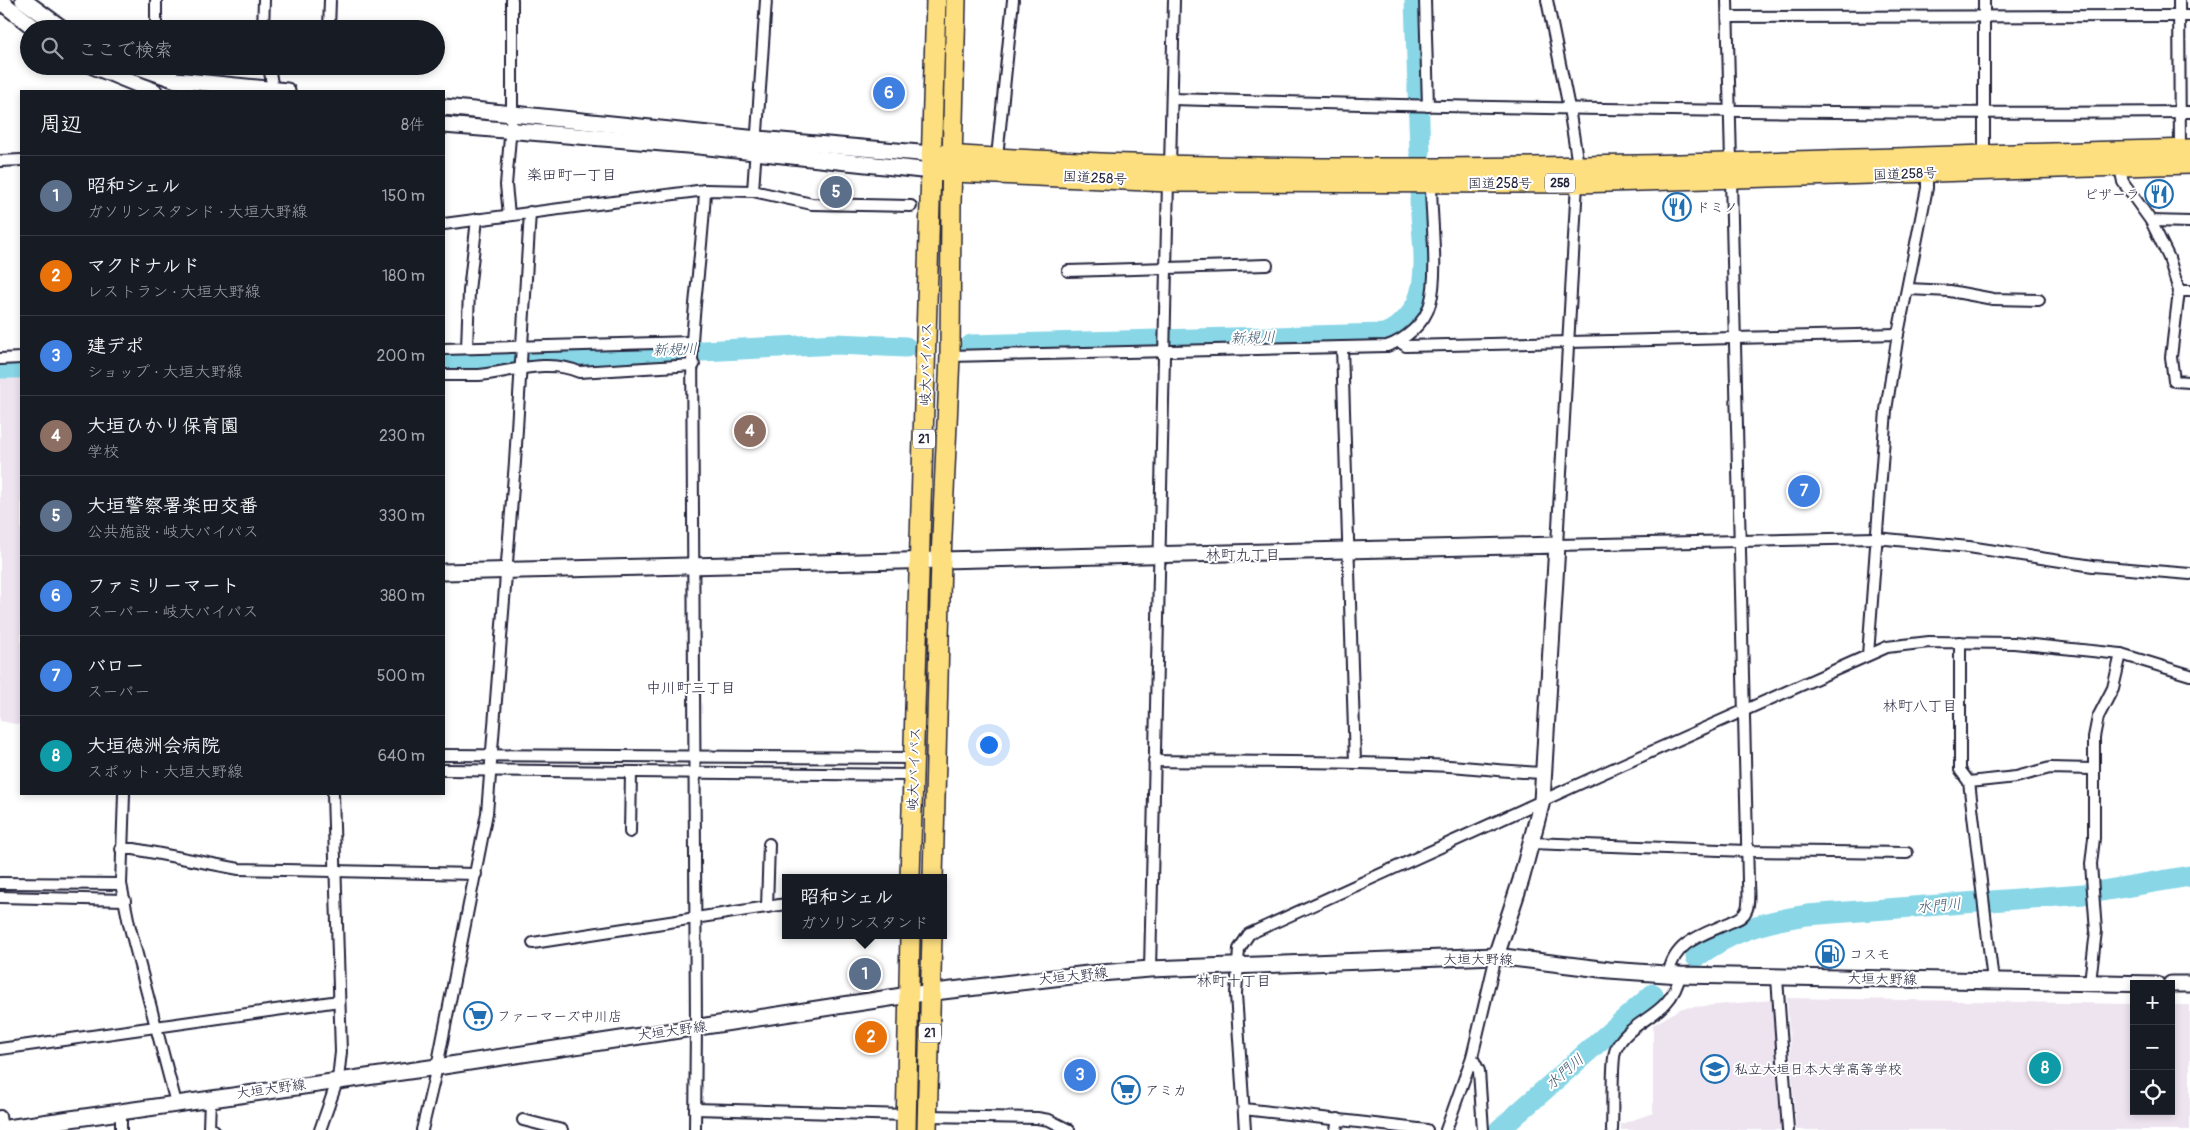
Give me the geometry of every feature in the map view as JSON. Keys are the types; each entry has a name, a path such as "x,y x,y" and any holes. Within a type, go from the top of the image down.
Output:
{"highway":[{"name":"岐大バイパス","path":"910,874 921,560 936,0"},
{"name":"岐大バイパス","path":"934,874 941,559 950,356 956,0"},
{"name":"国道258号","path":"952,163 997,157 1169,174 1292,168 1578,174 1731,171 1927,173 2187,154"},
{"name":"国道258号","path":"1731,171 1984,155 2119,159"},
{"name":"国道258号","path":"931,162 1169,174 1431,184 1578,174"},
{"name":"21","path":"907,1122 910,939"},
{"name":"21","path":"927,1123 932,939"}],"main road":[{"path":"23,0 50,20"},
{"path":"0,1 24,20"},
{"path":"115,75 153,90"},
{"path":"155,90 156,75"},
{"path":"166,75 176,80 280,90"},
{"path":"445,107 757,146"},
{"path":"445,124 510,131 757,146 931,162"},
{"path":"445,572 1557,546 1546,772 1542,801 1496,956"},
{"name":"大垣大野線","path":"1,1125 122,1111 437,1067 909,994 1150,969 1496,956 1609,970 1675,974 1777,978 2130,983"},
{"path":"2175,984 2190,984"}],"street":[{"path":"156,0 156,20"},
{"path":"263,20 264,0"},
{"path":"329,20 330,0"},
{"path":"509,215 506,185 512,114 512,0"},
{"path":"753,191 766,0"},
{"path":"997,157 1013,0"},
{"path":"1150,969 1164,333 1174,0"},
{"path":"1425,0 1426,106"},
{"path":"1547,0 1570,108 1578,174 1569,344 1563,410 1557,546 1876,538 1968,548 2093,566 2190,574"},
{"path":"1612,1130 1615,1050 1622,1039 1672,999 1675,974 1671,963 1678,950 1699,935 1742,917 1747,910 1727,0"},
{"path":"1984,0 1984,155"},
{"path":"2179,0 2187,154"},
{"path":"1728,17 1984,18 2190,16"},
{"path":"273,75 280,90"},
{"path":"1172,98 1426,106 1570,108 1985,113 2185,112"},
{"path":"2119,159 2123,182 2151,221 2169,258 2179,291 2171,357 2174,382 2190,382"},
{"path":"0,161 20,160"},
{"path":"1868,655 1886,410 1898,334 1927,188 1927,173"},
{"path":"950,356 1165,349 1387,346 1400,342 1419,324 1430,306 1434,280 1431,184"},
{"path":"695,1130 694,365 692,342 694,300 704,237 705,190"},
{"path":"445,224 705,190 753,191 812,204 911,206"},
{"path":"422,1130 437,1067 487,813 521,367 530,212"},
{"path":"467,348 469,291 477,219"},
{"path":"2151,221 2190,222"},
{"path":"1068,271 1266,265"},
{"path":"1908,289 1950,291 1993,299 2039,300"},
{"path":"2179,291 2190,291"},
{"path":"1400,342 1406,346 1569,344 1898,334"},
{"path":"445,349 522,349 692,342"},
{"path":"1342,347 1355,762"},
{"path":"0,359 20,358"},
{"path":"445,375 479,375 521,367 568,367 579,372 694,365"},
{"path":"1245,1130 1236,994 1239,949 1249,934 1887,647 1928,642 2014,643 2120,654 2190,675"},
{"path":"1960,642 1960,770 1969,782 1993,981"},
{"path":"2090,982 2096,931 2095,899 2092,881 2092,769 2094,737 2098,717 2113,688 2120,654"},
{"path":"445,755 695,756 914,766"},
{"path":"1154,761 1355,762 1465,766 1520,772 1546,772"},
{"path":"445,770 695,773 914,766"},
{"path":"1969,782 2016,776 2050,768 2092,769"},
{"path":"630,832 631,772"},
{"path":"124,795 121,884 176,1103"},
{"path":"320,1130 338,1080 341,1052 333,795"},
{"path":"1531,843 1747,851 1907,853"},
{"path":"767,907 769,844"},
{"path":"121,849 134,849 240,869 476,874"},
{"path":"0,884 121,884"},
{"path":"0,897 125,900"},
{"path":"533,943 782,905"},
{"path":"1446,1130 1472,1056 1496,956"},
{"path":"1777,978 1788,1130"},
{"path":"0,1049 339,1000"},
{"path":"1472,1056 1479,1071 1482,1130"},
{"path":"210,1098 209,1129 214,1130"},
{"path":"695,1109 907,1122"},
{"path":"1244,1109 1427,1130"},
{"path":"121,1130 122,1111"},
{"path":"927,1123 1038,1118 1049,1120 1069,1130"},
{"path":"1336,1130 1338,1119"},
{"path":"522,1120 562,1130"}],"shaded area":[{"path":"20,375 20,725 0,721 0,376"},
{"path":"1787,998 2130,1004 2130,1115 2175,1115 2175,1005 2190,1005 2190,1130 1796,1130"},
{"name":"私立大垣日本大学高等学校","path":"1772,1000 1782,1130 1621,1130 1621,1124 1653,1113 1653,1025 1682,1008"}],"waterway":[{"name":"新規川","path":"1415,0 1420,152"},
{"name":"新規川","path":"971,345 1384,334 1401,324 1413,310 1420,294 1424,257 1420,199"},
{"name":"新規川","path":"445,360 606,356 836,344 906,347"},
{"name":"新規川","path":"0,368 20,368"},
{"name":"水門川","path":"1696,957 1723,940 1749,928 1807,915 2084,894 2190,876"},
{"name":"水門川","path":"1499,1130 1653,994"}],"place":[{"name":"ファミリーマート","path":"889,93"},
{"name":"大垣警察署楽田交番","path":"836,192"},
{"name":"ピザーラ","path":"2159,194"},
{"name":"ドミノ","path":"1677,207"},
{"name":"大垣ひかり保育園","path":"750,431"},
{"name":"バロー","path":"1804,491"},
{"name":"コスモ","path":"1830,954"},
{"name":"昭和シェル","path":"865,974"},
{"name":"ファーマーズ中川店","path":"478,1016"},
{"name":"マクドナルド","path":"871,1037"},
{"name":"大垣徳洲会病院","path":"2045,1068"},
{"name":"私立大垣日本大学高等学校","path":"1715,1069"},
{"name":"建デポ","path":"1080,1075"},
{"name":"アミカ","path":"1126,1090"}],"district":[{"name":"楽田町一丁目","path":"572,175"},
{"name":"林町九丁目","path":"1243,555"},
{"name":"中川町三丁目","path":"691,688"},
{"name":"林町八丁目","path":"1920,706"},
{"name":"林町十丁目","path":"1234,981"}]}
